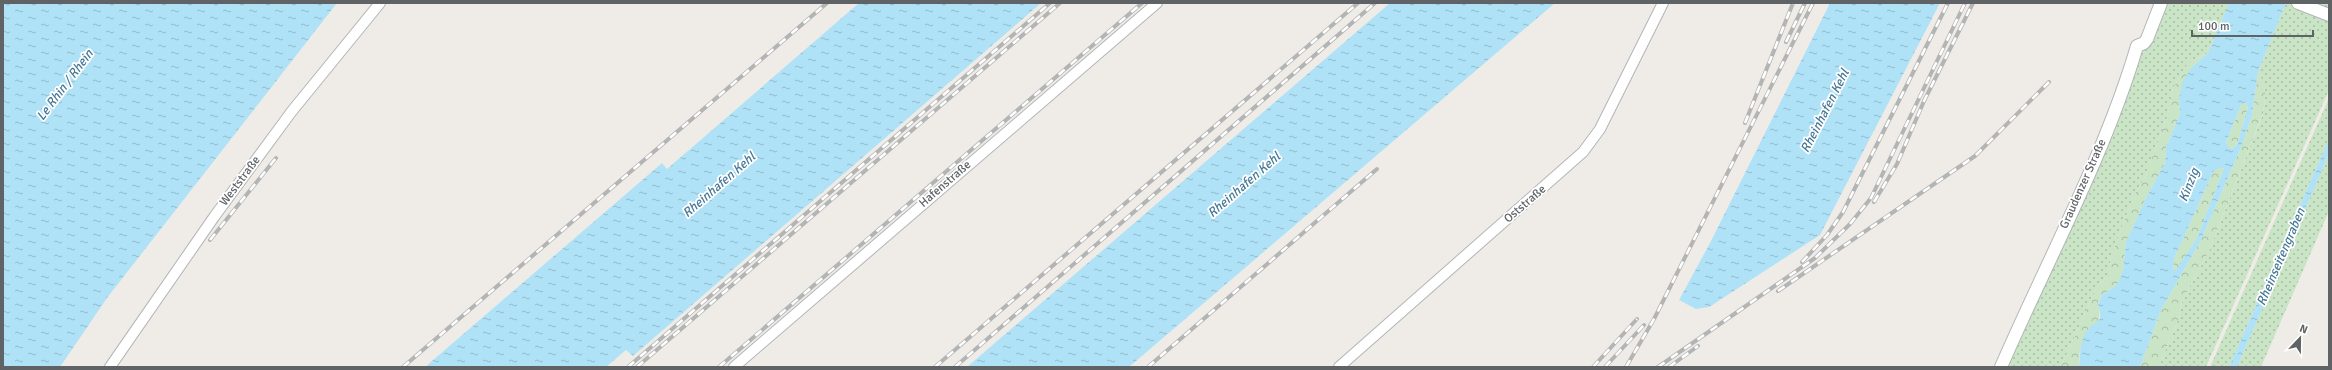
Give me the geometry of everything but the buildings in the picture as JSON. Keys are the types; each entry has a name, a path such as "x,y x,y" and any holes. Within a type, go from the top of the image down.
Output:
{"street":[{"name":"Weststraße","path":"110,367 214,217 292,111 380,3"},
{"name":"Hafenstraße","path":"734,367 1157,3"},
{"name":"Oststraße","path":"1339,367 1584,152 1600,129 1663,3"},
{"name":"Graudenzer Straße","path":"2001,367 2106,132 2126,81 2137,46 2144,44 2147,39 2161,3"},
{"path":"2298,3 2329,15"}],"green space":[{"path":"2166,3 2229,3 2208,53 2189,62 2173,88 2168,115 2144,179 2133,197 2111,257 2109,274 2096,289 2061,367 2005,367 2138,58 2148,45"},
{"path":"2286,3 2329,3 2329,90 2206,367 2158,367 2177,323 2183,299 2209,251 2263,114 2265,92 2263,82 2258,72"},
{"path":"2208,53 2192,67 2179,99 2180,113 2166,148 2165,163 2146,198 2126,242 2123,270 2117,285 2102,295 2098,303 2098,322 2082,345 2079,367 2061,367 2096,289 2109,274 2111,257 2133,197 2144,179 2168,115 2173,88 2189,62"},
{"path":"2258,72 2263,82 2265,92 2263,113 2209,251 2183,299 2177,323 2158,367 2140,367 2161,310 2201,240 2242,145 2252,115"},
{"path":"2329,98 2329,139 2229,367 2210,367"},
{"path":"2246,102 2248,107 2237,145 2232,149 2229,148 2226,143 2241,105"},
{"path":"2329,154 2329,211 2261,367 2237,367"},
{"path":"2219,168 2224,168 2197,238 2176,271 2173,270 2174,259 2213,172"}],"water":[{"name":"Le Rhin / Rhein","path":"3,3 337,3 107,298 60,367 3,367"},
{"name":"Rheinhafen Kehl","path":"859,3 1041,3 633,356 626,350 606,367 425,367 662,163 667,169"},
{"name":"Rheinhafen Kehl","path":"1390,3 1555,3 1129,367 967,367"},
{"name":"Rheinhafen Kehl","path":"1830,3 1940,3 1820,235 1709,307 1696,309 1679,300 1710,243"},
{"name":"Kinzig","path":"2229,3 2286,3 2258,72 2252,115 2242,145 2201,240 2161,310 2140,367 2079,367 2084,336 2089,328 2099,320 2100,311 2098,304 2102,295 2117,285 2123,270 2126,242 2146,198 2165,163 2166,148 2180,113 2179,99 2183,81 2192,67 2208,53","holes":["2246,102 2248,107 2237,145 2232,149 2229,148 2226,143 2241,105","2219,168 2224,168 2197,238 2176,270 2173,270 2174,259 2213,172"]},
{"name":"Rheinseitengraben","path":"2329,139 2329,154 2237,367 2229,367"}],"railway":[{"path":"403,367 827,3"},
{"path":"628,367 1050,3"},
{"path":"637,367 1060,3"},
{"path":"719,367 1142,3"},
{"path":"935,367 1358,3"},
{"path":"955,367 1375,3"},
{"path":"1745,123 1793,3"},
{"path":"1786,42 1805,3"},
{"path":"1626,367 1654,319 1813,3"},
{"path":"1802,262 1827,235 1843,212 1948,3"},
{"path":"1658,367 1815,258 1850,224 1871,198 1965,3"},
{"path":"1874,202 1897,164 1924,101 1973,3"},
{"path":"1778,291 1975,156 2049,82"},
{"path":"210,240 276,158"},
{"path":"1148,367 1377,169"},
{"path":"1593,367 1637,319"},
{"path":"1605,367 1644,325"},
{"path":"1669,367 1698,346"}]}
